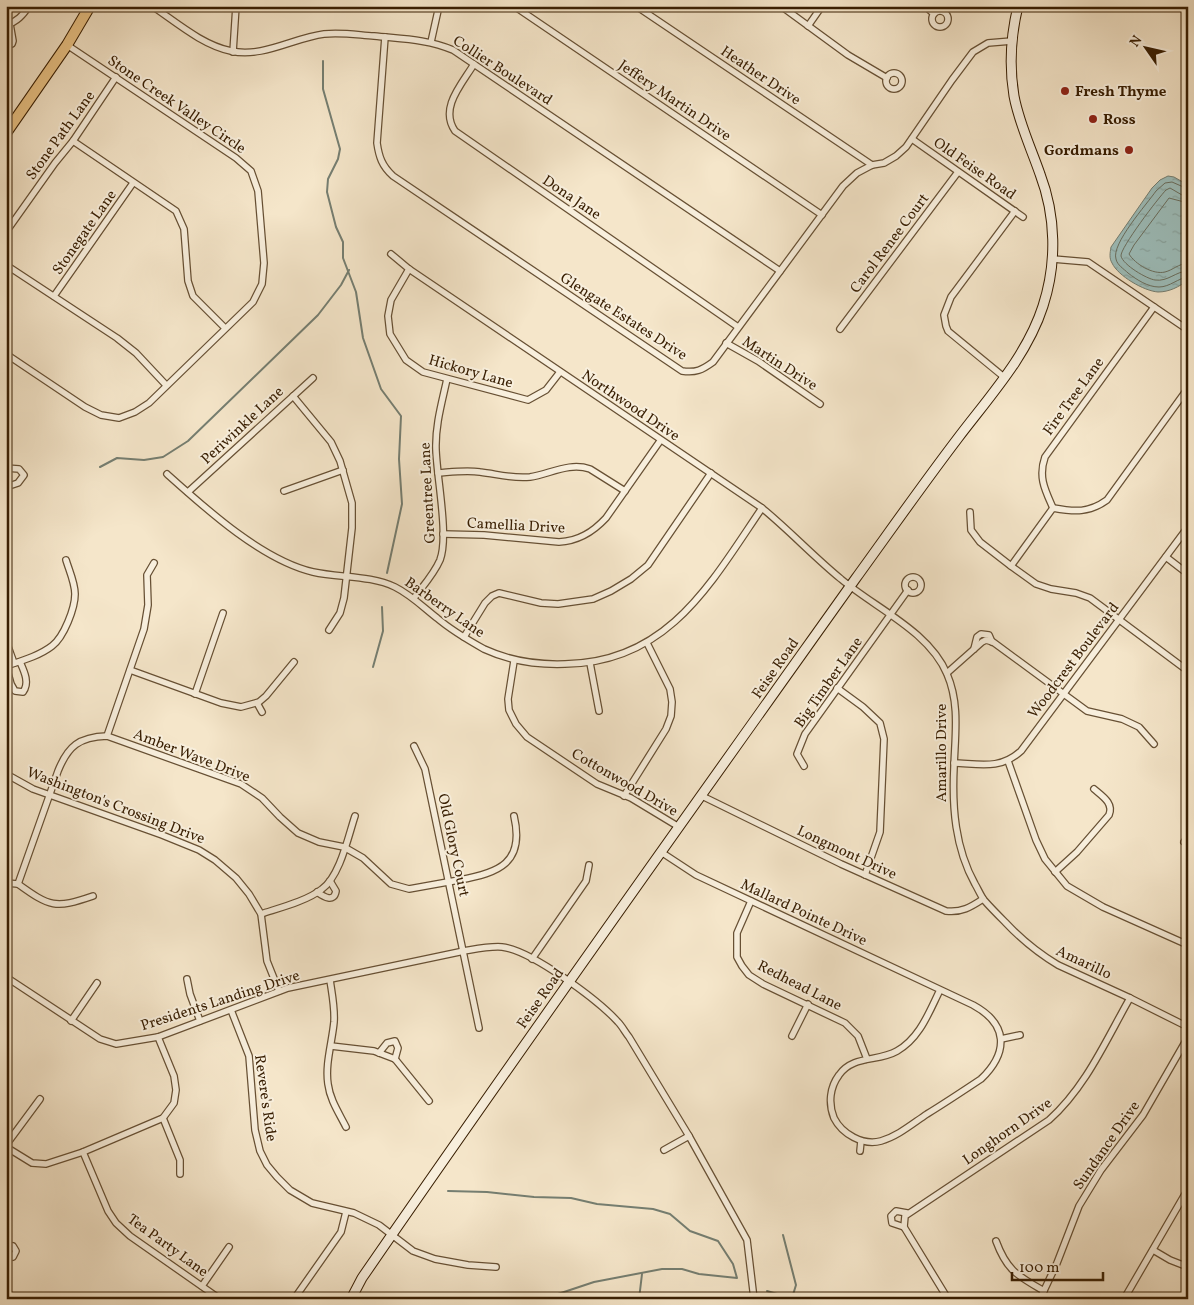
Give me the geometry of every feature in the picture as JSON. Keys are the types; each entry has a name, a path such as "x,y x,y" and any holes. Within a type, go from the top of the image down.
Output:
{"main road":[{"path":"6,134 67,45 90,6"},
{"name":"Feise Road","path":"351,1299 362,1278 392,1234 568,982 933,470 1022,352 1040,317 1053,260 1052,225 1047,196 1014,98 1011,71 1012,41 1018,6"}],"street":[{"path":"6,46 14,41 8,24 22,16 29,6"},
{"name":"Collier Boulevard","path":"152,6 214,46 233,52 254,52 270,49 299,39 325,34 385,37 431,42 453,50 780,271"},
{"path":"233,52 236,6"},
{"path":"431,42 439,6"},
{"name":"Jeffery Martin Drive","path":"514,6 822,215"},
{"name":"Heather Drive","path":"636,6 872,165"},
{"path":"780,6 848,55 887,78"},
{"path":"808,26 822,6"},
{"path":"926,6 934,14"},
{"name":"Glengate Estates Drive","path":"385,37 377,143 379,157 384,168 393,176 682,371 694,372 702,370 713,362 843,186 857,173 872,165 884,163 906,147 973,52 988,43 1012,41"},
{"name":"Stone Creek Valley Circle","path":"6,354 85,407 110,417 119,418 135,412 149,403 253,302 262,284 264,263 258,191 256,180 251,171 236,158 67,45"},
{"name":"Dona Jane","path":"474,64 450,102 450,121 454,131 738,327"},
{"name":"Stone Path Lane","path":"6,232 73,141 116,77"},
{"name":"Old Feise Road","path":"912,139 1023,217"},
{"path":"73,141 176,211 184,230 188,281 193,296 225,328"},
{"name":"Carol Renee Court","path":"840,329 958,172"},
{"name":"Stonegate Lane","path":"54,296 134,182"},
{"path":"1004,377 948,331 944,315 951,297 1014,212"},
{"name":"Northwood Drive","path":"390,254 409,269 660,441 762,508 850,586"},
{"path":"1053,260 1088,262 1188,330"},
{"path":"6,265 117,338 136,353 166,385"},
{"name":"Hickory Lane","path":"409,269 391,300 388,316 390,334 406,360 423,372 528,400 546,390 560,372"},
{"name":"Fire Tree Lane","path":"1054,508 1047,494 1041,472 1045,457 1154,307"},
{"name":"Martin Drive","path":"726,343 758,361 820,404"},
{"name":"Periwinkle Lane","path":"188,492 313,378"},
{"name":"Greentree Lane","path":"414,598 441,558 443,534 436,448 437,423 447,379"},
{"path":"1011,566 1054,508 1067,511 1086,511 1095,508 1107,500 1188,388"},
{"path":"293,396 331,442 343,470 352,503 352,528 342,606 340,613 329,630"},
{"name":"Camellia Drive","path":"443,534 567,542 585,536 596,529 660,441"},
{"path":"438,473 480,472 507,477 531,477 562,468 584,467 625,491"},
{"path":"6,500 9,494 9,486 6,469 19,469 24,475 18,483 9,486"},
{"path":"284,490 343,470"},
{"path":"464,637 485,603 492,596 499,593 541,603 558,604 593,599 611,592 648,565 711,473"},
{"name":"Barberry Lane","path":"167,474 223,522 292,566 314,572 383,582 395,586 414,598 437,619 486,649 514,661 551,664 590,663 621,654 647,643 666,630 707,589 762,508"},
{"path":"970,512 971,530 980,542 1011,566 1036,584 1090,598 1188,672"},
{"name":"Woodcrest Boulevard","path":"1008,761 1021,751 1188,527"},
{"path":"1166,557 1188,574"},
{"path":"6,641 17,663 27,684 23,692 15,691 6,666 17,663 52,646 63,632 70,616 75,594 66,560"},
{"path":"107,736 144,629 148,605 147,575 154,563"},
{"name":"Amarillo Drive","path":"850,586 931,647 946,673 954,694 956,723 954,817 961,851 970,875 983,899"},
{"name":"Big Timber Lane","path":"804,766 798,758 798,750 805,734 908,590"},
{"path":"195,694 223,613"},
{"path":"946,673 982,642 986,640 992,642 1087,711 1122,719 1139,727 1154,744"},
{"path":"624,796 666,729 671,716 672,702 670,689 647,643"},
{"name":"Cottonwood Drive","path":"514,661 508,699 509,710 516,724 527,737 598,784 659,814 679,827"},
{"path":"130,670 221,703 241,707 256,703 270,693 294,662"},
{"path":"590,663 599,711"},
{"path":"837,688 880,723 884,738 880,832 865,874"},
{"path":"256,703 262,712"},
{"name":"Amber Wave Drive","path":"18,884 62,762 76,743 96,736 107,736 241,784 262,798 298,832 319,842 344,847 363,858 391,884 402,888 409,889 481,877 503,866 512,855 518,838 514,816"},
{"name":"Old Glory Court","path":"414,746 425,769 479,1028"},
{"path":"954,763 988,765 1008,761 1036,840 1045,859 1067,886 1091,900 1188,945"},
{"name":"Washington's Crossing Drive","path":"6,774 49,796 162,835 207,854 236,878 249,894 261,914 267,961 279,991"},
{"path":"1055,872 1101,826 1111,811 1109,803 1094,789"},
{"name":"Longmont Drive","path":"702,796 946,911 964,910 983,899"},
{"path":"261,914 317,892 330,881 355,816"},
{"name":"Mallard Pointe Drive","path":"661,852 696,875 973,1004 996,1025 1000,1039"},
{"path":"532,959 586,882 589,865"},
{"path":"317,892 326,898 332,898 336,895 336,890 330,881"},
{"path":"6,883 18,884 38,898 55,905 69,904 93,896"},
{"name":"Amarillo","path":"983,899 1015,933 1043,956 1188,1027"},
{"name":"Redhead Lane","path":"751,901 737,933 736,946 737,957 749,975 763,984 845,1022 858,1036 867,1059"},
{"name":"Presidents Landing Drive","path":"6,977 100,1039 116,1044 158,1037 279,991 464,951 502,948 513,950 532,959 593,998 618,1022 689,1136 747,1240 754,1299"},
{"path":"187,978 190,994 200,1021"},
{"path":"330,980 334,1009 327,1071 328,1085 334,1106 346,1127"},
{"path":"71,1021 97,983"},
{"path":"940,990 918,1034 897,1052 853,1063 841,1072 834,1082 831,1092 831,1109 835,1119 848,1134 861,1141 881,1142 901,1133 981,1079 991,1070 998,1059 1001,1048 1000,1039 1020,1036"},
{"name":"Longhorn Drive","path":"948,1299 904,1227 894,1224 890,1218 892,1213 896,1211 907,1213 1049,1120 1058,1112 1079,1087 1130,998"},
{"path":"792,1036 808,1004"},
{"name":"Revere's Ride","path":"231,1010 249,1056 255,1130 260,1151 267,1165 290,1190 312,1202 354,1214 379,1225 413,1251 435,1259 468,1265 496,1267"},
{"path":"40,1099 6,1146 24,1159 38,1164 46,1164 82,1152 163,1118 174,1103 176,1090 174,1076 158,1037"},
{"name":"Sundance Drive","path":"1040,1299 1057,1263 1079,1206 1102,1170 1143,1115 1188,1037"},
{"path":"379,1053 387,1043 395,1041 398,1048 396,1059"},
{"path":"331,1046 379,1053 396,1059 428,1100"},
{"path":"163,1118 180,1160 180,1174"},
{"path":"664,1150 689,1136"},
{"path":"860,1151 861,1141"},
{"name":"Tea Party Lane","path":"82,1152 108,1211 116,1223 130,1236 220,1299"},
{"path":"1124,1299 1188,1189"},
{"path":"294,1299 341,1232 346,1212"},
{"path":"904,1227 907,1213"},
{"path":"996,1241 1006,1264 1017,1275 1044,1291"},
{"path":"6,1245 13,1246 16,1251 13,1257 6,1258"},
{"path":"202,1286 229,1247"},
{"path":"1153,1250 1170,1260 1188,1267"}],"water":[{"path":"1168,176 1174,177 1188,185 1188,280 1174,289 1158,292 1146,289 1126,278 1115,268 1111,261 1110,253 1111,247 1152,188 1160,180"}],"waterway":[{"path":"323,61 323,89 340,149 338,159 328,179 327,192 336,227 343,242 343,258 356,292 363,338 381,389 401,416 399,459 402,504 387,573"},
{"path":"100,467 117,458 144,460 163,457 188,441 318,315 341,285 349,270"},
{"path":"373,667 383,631 382,607"},
{"path":"448,1191 571,1198 597,1204 653,1209 670,1214 690,1231 718,1241 733,1264 737,1278 699,1274 682,1269 662,1269 594,1282 543,1299"},
{"path":"783,1235 796,1285 792,1298"},
{"path":"639,1299 642,1274"},
{"path":"767,1291 794,1299"}],"place":[{"name":"Fresh Thyme","path":"1065,91"},
{"name":"Ross","path":"1093,119"},
{"name":"Gordmans","path":"1129,150"}]}
